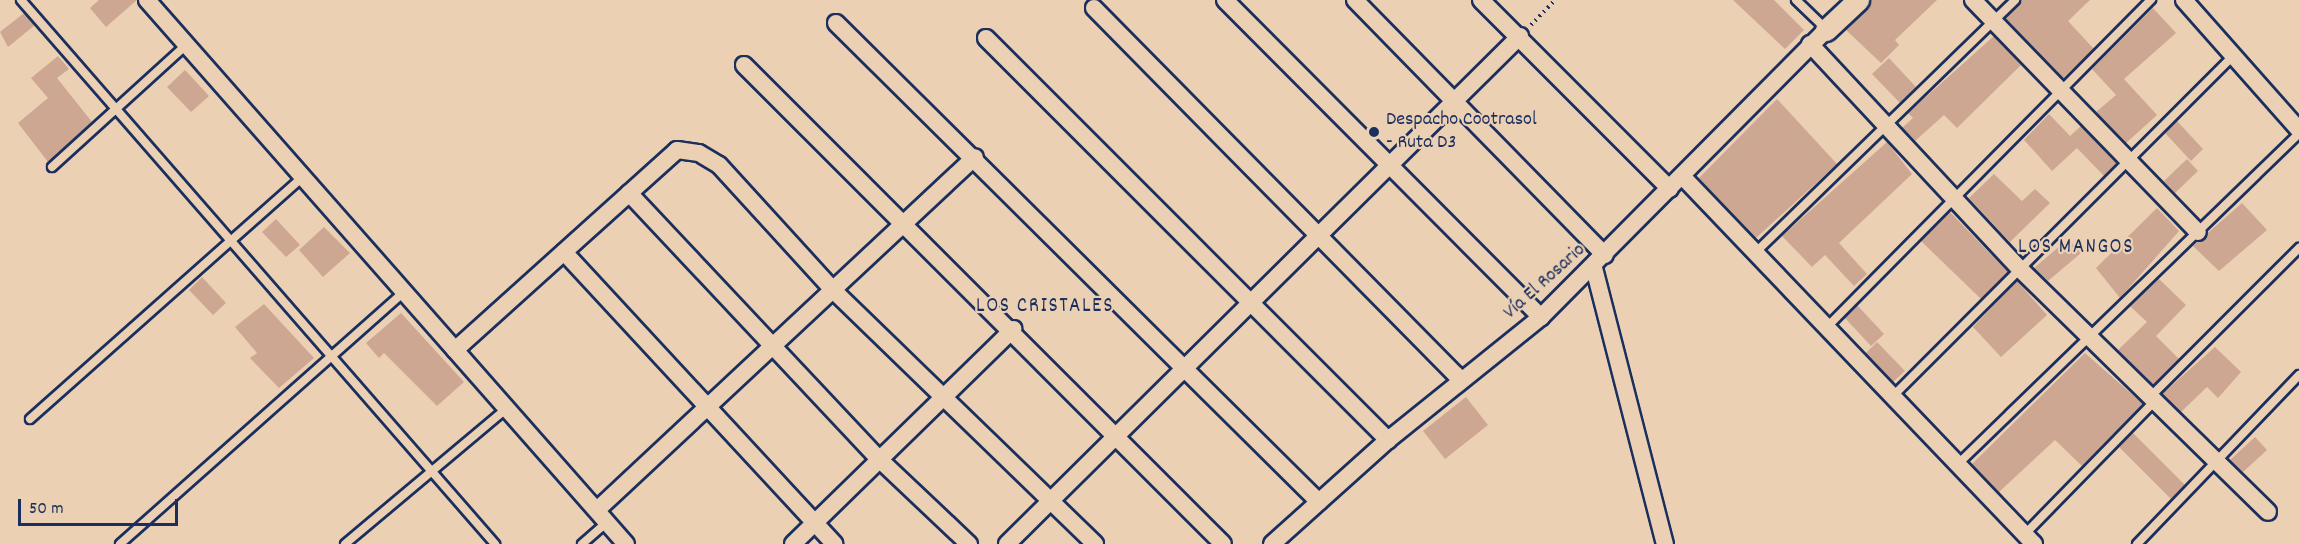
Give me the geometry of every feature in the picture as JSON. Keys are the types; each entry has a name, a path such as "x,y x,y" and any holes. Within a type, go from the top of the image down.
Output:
{"street":[{"path":"147,0 626,544"},
{"path":"1225,0 1541,317"},
{"path":"1355,0 1456,100 1599,261 1665,544"},
{"path":"1481,0 1520,36 1670,189"},
{"path":"1826,30 1858,0"},
{"path":"1973,0 2198,232"},
{"path":"2184,0 2299,132"},
{"path":"1094,8 1461,380"},
{"path":"836,23 975,157 1319,502"},
{"name":"Vía El Rosario","path":"1272,544 1388,440 1541,317 1683,177 1826,30"},
{"path":"1007,544 1252,304 1520,36"},
{"path":"986,38 1388,440"},
{"path":"1810,44 2020,269 2215,463 2268,512"},
{"path":"744,65 906,221 1118,434 1223,544"},
{"path":"455,350 677,150 699,153 718,165 833,290 1052,499 1095,544"},
{"path":"602,516 705,409 975,157"},
{"path":"1683,177 1757,250 1895,394 2029,539"},
{"path":"629,193 879,459 969,544"},
{"path":"564,252 705,409 834,544"},
{"path":"793,544 1013,329"}],"lane":[{"path":"21,0 226,242 495,544"},
{"path":"1796,0 1826,30"},
{"path":"1757,250 2015,0"},
{"path":"1829,325 2059,90 2151,0"},
{"path":"52,167 186,45"},
{"path":"1895,394 2233,56"},
{"path":"1959,463 2299,132"},
{"path":"30,419 226,242 303,177"},
{"path":"2029,539 2152,400 2299,248"},
{"path":"120,544 329,356 404,292"},
{"path":"2137,544 2299,375"},
{"path":"345,544 507,408"},
{"path":"582,544 602,516"}],"path":[{"path":"1520,36 1555,0"}],"building":[{"path":"99,0 137,0 106,27 90,8"},
{"path":"1733,0 1774,0 1804,30 1785,49"},
{"path":"1870,0 1937,0 1895,40 1899,45 1881,63 1845,29"},
{"path":"2021,0 2090,0 2068,21 2094,49 2063,78 2005,18"},
{"path":"2153,8 2176,33 2124,79 2157,115 2126,143 2096,112 2116,95 2092,69"},
{"path":"24,13 35,25 8,47 0,32"},
{"path":"1994,36 2021,65 1957,128 1944,115 1915,141 1902,128 1913,118 1908,113"},
{"path":"58,56 69,69 57,78 92,122 48,162 18,123 48,98 31,78"},
{"path":"1889,58 1916,87 1900,103 1872,74"},
{"path":"185,70 209,96 191,112 167,87"},
{"path":"1777,99 1837,164 1756,238 1699,178"},
{"path":"2049,114 2070,136 2081,126 2117,163 2104,176 2077,148 2052,171 2024,140"},
{"path":"2177,121 2203,149 2191,161 2165,133"},
{"path":"1887,142 1912,174 1839,243 1867,274 1854,286 1825,255 1812,267 1782,236"},
{"path":"2187,159 2198,171 2175,193 2164,181"},
{"path":"1994,174 2022,201 2035,189 2050,203 2010,242 1969,198"},
{"path":"2242,203 2267,230 2219,271 2193,246"},
{"path":"2157,208 2179,231 2120,298 2096,268"},
{"path":"1950,212 2008,272 1981,299 1921,241"},
{"path":"276,219 300,245 286,257 262,232"},
{"path":"324,227 350,253 323,277 299,250"},
{"path":"2068,239 2081,253 2048,281 2034,268"},
{"path":"202,277 226,303 213,315 189,290"},
{"path":"2158,278 2186,305 2156,336 2179,359 2153,385 2118,350 2147,322 2130,306"},
{"path":"2017,281 2047,315 2001,357 1973,327"},
{"path":"264,304 314,358 279,388 250,358 257,353 235,327"},
{"path":"1857,305 1884,334 1871,346 1845,318"},
{"path":"401,313 464,382 437,406 384,353 379,358 366,343"},
{"path":"1877,342 1905,371 1893,382 1866,353"},
{"path":"2215,347 2241,372 2218,398 2207,387 2181,412 2162,394"},
{"path":"2085,353 2143,404 2082,466 2055,440 1999,492 1972,464"},
{"path":"1466,397 1488,425 1445,459 1423,431"},
{"path":"2133,433 2185,485 2171,499 2119,447"},
{"path":"2255,437 2267,450 2243,472 2230,460"}],"place":[{"name":"Despacho Cootrasol - Ruta D3","path":"1374,132"}],"district":[{"name":"LOS MANGOS","path":"2076,248"},
{"name":"LOS CRISTALES","path":"1045,307"}]}
